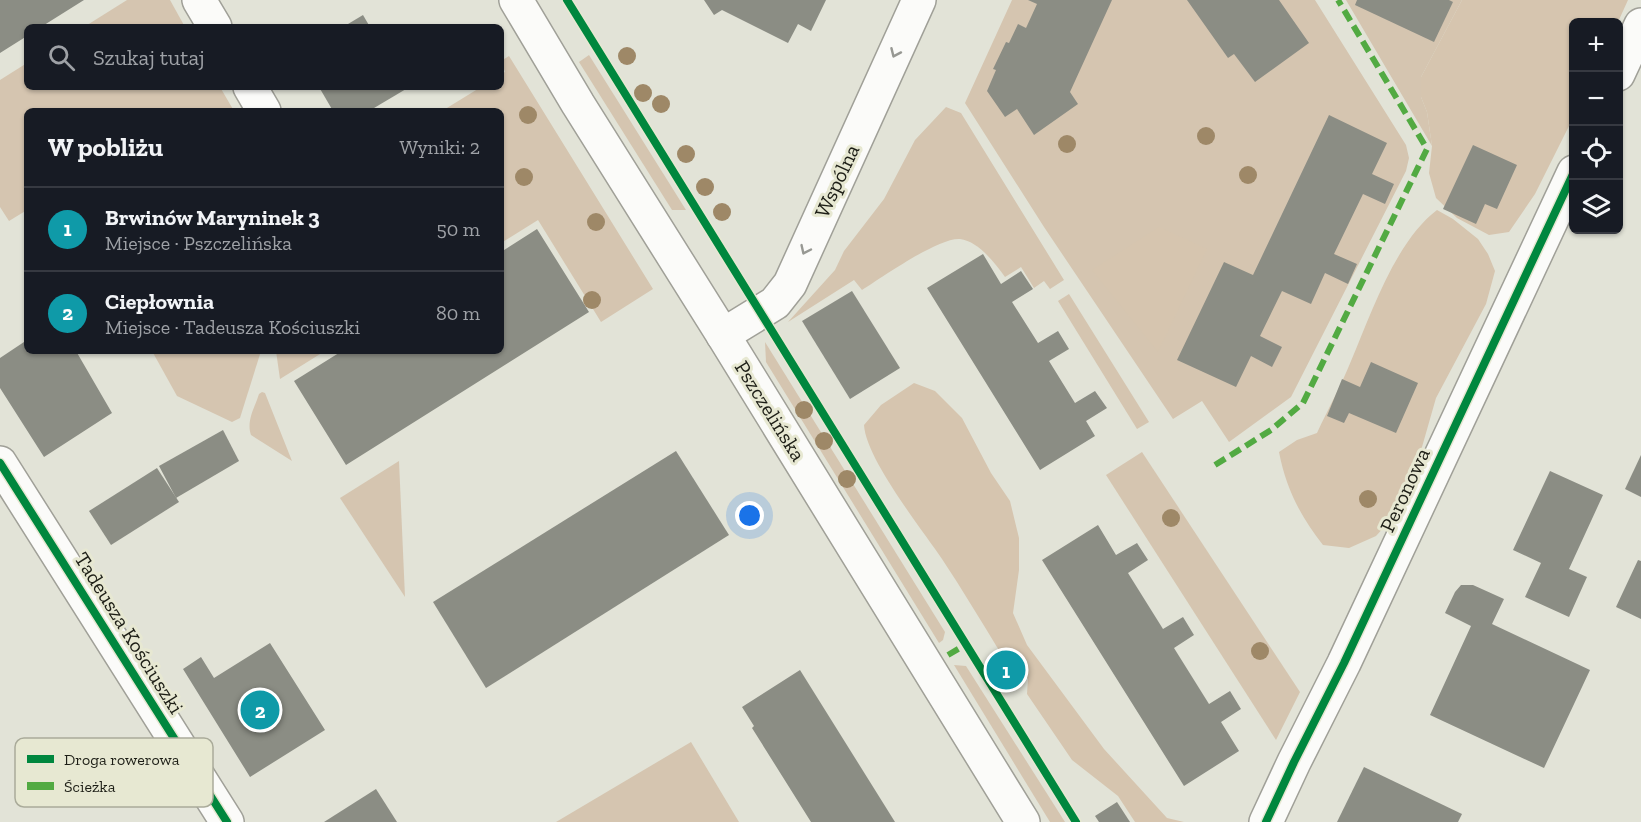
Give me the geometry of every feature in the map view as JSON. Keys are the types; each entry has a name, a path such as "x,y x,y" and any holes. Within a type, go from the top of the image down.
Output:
{"street":[{"path":"199,0 213,24"},
{"name":"Pszczelińska","path":"516,0 578,104 1023,822"},
{"name":"Wspólna","path":"723,335 775,303 790,284 919,0"},
{"path":"1619,72 1641,25"},
{"path":"252,90 262,108"},
{"name":"Peronowa","path":"1266,822 1349,652 1570,180"},
{"name":"Tadeusza Kościuszki","path":"0,462 174,738"},
{"name":"Tadeusza Kościuszki","path":"213,800 227,822"}],"shaded area":[{"path":"127,0 170,0 183,24 89,24"},
{"path":"1012,0 1315,0 1406,145 1409,158 1406,171 1291,397 1229,442 1202,401 1173,419 1044,227 965,103"},
{"path":"1346,0 1462,0 1421,77 1421,97 1427,112 1432,146"},
{"path":"1462,0 1628,0 1620,18 1569,18 1569,126 1535,194 1509,232 1489,235 1457,218 1436,198 1429,173 1432,146 1427,112 1421,97 1421,77"},
{"path":"589,55 686,210 672,210 579,62"},
{"path":"509,56 653,289 601,322 538,220 504,241 504,108 447,108 476,90 504,90 504,59"},
{"path":"24,65 24,90 222,90 232,108 24,108 24,212 9,221 0,207 0,80"},
{"path":"946,107 961,113 1064,280 1050,289 1044,281 1034,288 1021,267 1005,277 980,248 960,239 951,240 938,244 910,259 862,290 854,280 788,322 835,270 844,251 884,199 915,140"},
{"path":"1437,210 1453,219 1478,239 1488,254 1495,271 1486,304 1436,398 1416,468 1396,514 1376,536 1349,548 1323,545 1295,501 1279,452 1297,440 1317,433 1397,259 1422,224"},
{"path":"1159,227 1207,249 1158,352 1092,270"},
{"path":"1069,294 1149,422 1137,429 1058,301"},
{"path":"765,342 945,632 943,640 939,643 766,362"},
{"path":"154,354 260,354 240,418 232,422 177,396"},
{"path":"276,354 320,354 280,379"},
{"path":"914,383 935,391 962,418 991,473 1010,501 1019,538 1019,570 1013,613 1027,645 1104,749 1167,818 1184,822 1135,822 1118,796 1072,760 1027,694 1028,679 1007,648 1000,652 949,570 884,474 867,439 864,425 881,405"},
{"path":"265,393 292,461 251,435 250,419 259,394"},
{"path":"1142,452 1300,692 1276,740 1106,475"},
{"path":"399,461 405,597 340,498"},
{"path":"954,665 966,666 1065,822 1050,822"},
{"path":"691,742 739,822 556,822"}],"building":[{"path":"0,0 84,0 46,24 24,24 24,38 0,53"},
{"path":"704,0 826,0 811,31 798,24 788,43 722,10 714,15"},
{"path":"1028,0 1112,0 1070,92 1078,104 1034,135 1017,109 1005,117 987,91 996,70 993,69 1006,42 1009,43 1018,24 1026,28 1037,4"},
{"path":"1187,0 1279,0 1309,43 1255,82 1234,54 1228,58"},
{"path":"1357,0 1449,0 1453,2 1434,42 1355,5"},
{"path":"363,15 368,24 348,24"},
{"path":"321,90 404,90 374,108 331,108"},
{"path":"1329,115 1387,143 1372,174 1394,184 1385,204 1363,194 1334,254 1357,264 1348,284 1325,273 1311,304 1282,291 1260,336 1282,347 1272,367 1251,356 1236,387 1177,360 1224,262 1253,275"},
{"path":"1473,145 1517,165 1497,209 1485,204 1476,224 1443,209"},
{"path":"537,229 589,312 346,465 294,381 337,354 504,354 504,250"},
{"path":"983,254 1001,284 1021,271 1033,289 1012,302 1038,343 1058,331 1069,349 1049,361 1075,403 1095,391 1107,408 1086,421 1095,436 1040,470 927,288"},
{"path":"852,291 900,368 850,399 802,321"},
{"path":"24,342 24,354 78,354 112,413 44,457 0,388 0,358"},
{"path":"1371,362 1418,383 1396,433 1349,413 1344,423 1327,416 1342,379 1360,387"},
{"path":"223,430 239,461 176,498 159,466"},
{"path":"676,451 729,535 486,688 433,602"},
{"path":"1641,455 1641,497 1625,489"},
{"path":"157,468 179,502 111,545 89,511"},
{"path":"1550,471 1603,495 1569,569 1587,577 1569,617 1525,597 1541,563 1513,550"},
{"path":"1098,525 1116,555 1137,543 1148,560 1128,573 1163,629 1183,617 1194,635 1174,648 1209,704 1230,691 1241,709 1221,722 1239,751 1184,786 1042,560"},
{"path":"1638,560 1641,561 1641,619 1616,607"},
{"path":"1461,585 1473,585 1504,599 1492,624 1590,670 1544,768 1430,715 1471,626 1445,613"},
{"path":"270,643 325,730 250,777 183,669 201,657 214,678"},
{"path":"1006,654 1020,678 1007,686 992,662"},
{"path":"800,670 895,822 811,822 752,728 754,726 742,707"},
{"path":"1364,767 1462,814 1458,822 1337,822"},
{"path":"376,789 397,822 324,822"},
{"path":"1117,802 1130,822 1099,822 1095,816"}],"marked path":[{"path":"1215,465 1271,430 1303,403 1427,149 1338,0"},
{"path":"948,655 965,645"}],"cycle path":[{"path":"567,0 1076,822"},
{"path":"1266,822 1344,663 1570,180"},
{"path":"0,463 174,738"},
{"path":"213,800 227,822"}],"place":[{"name":"Brwinów Maryninek 3","path":"1006,670"},
{"name":"Ciepłownia","path":"260,710"}]}
